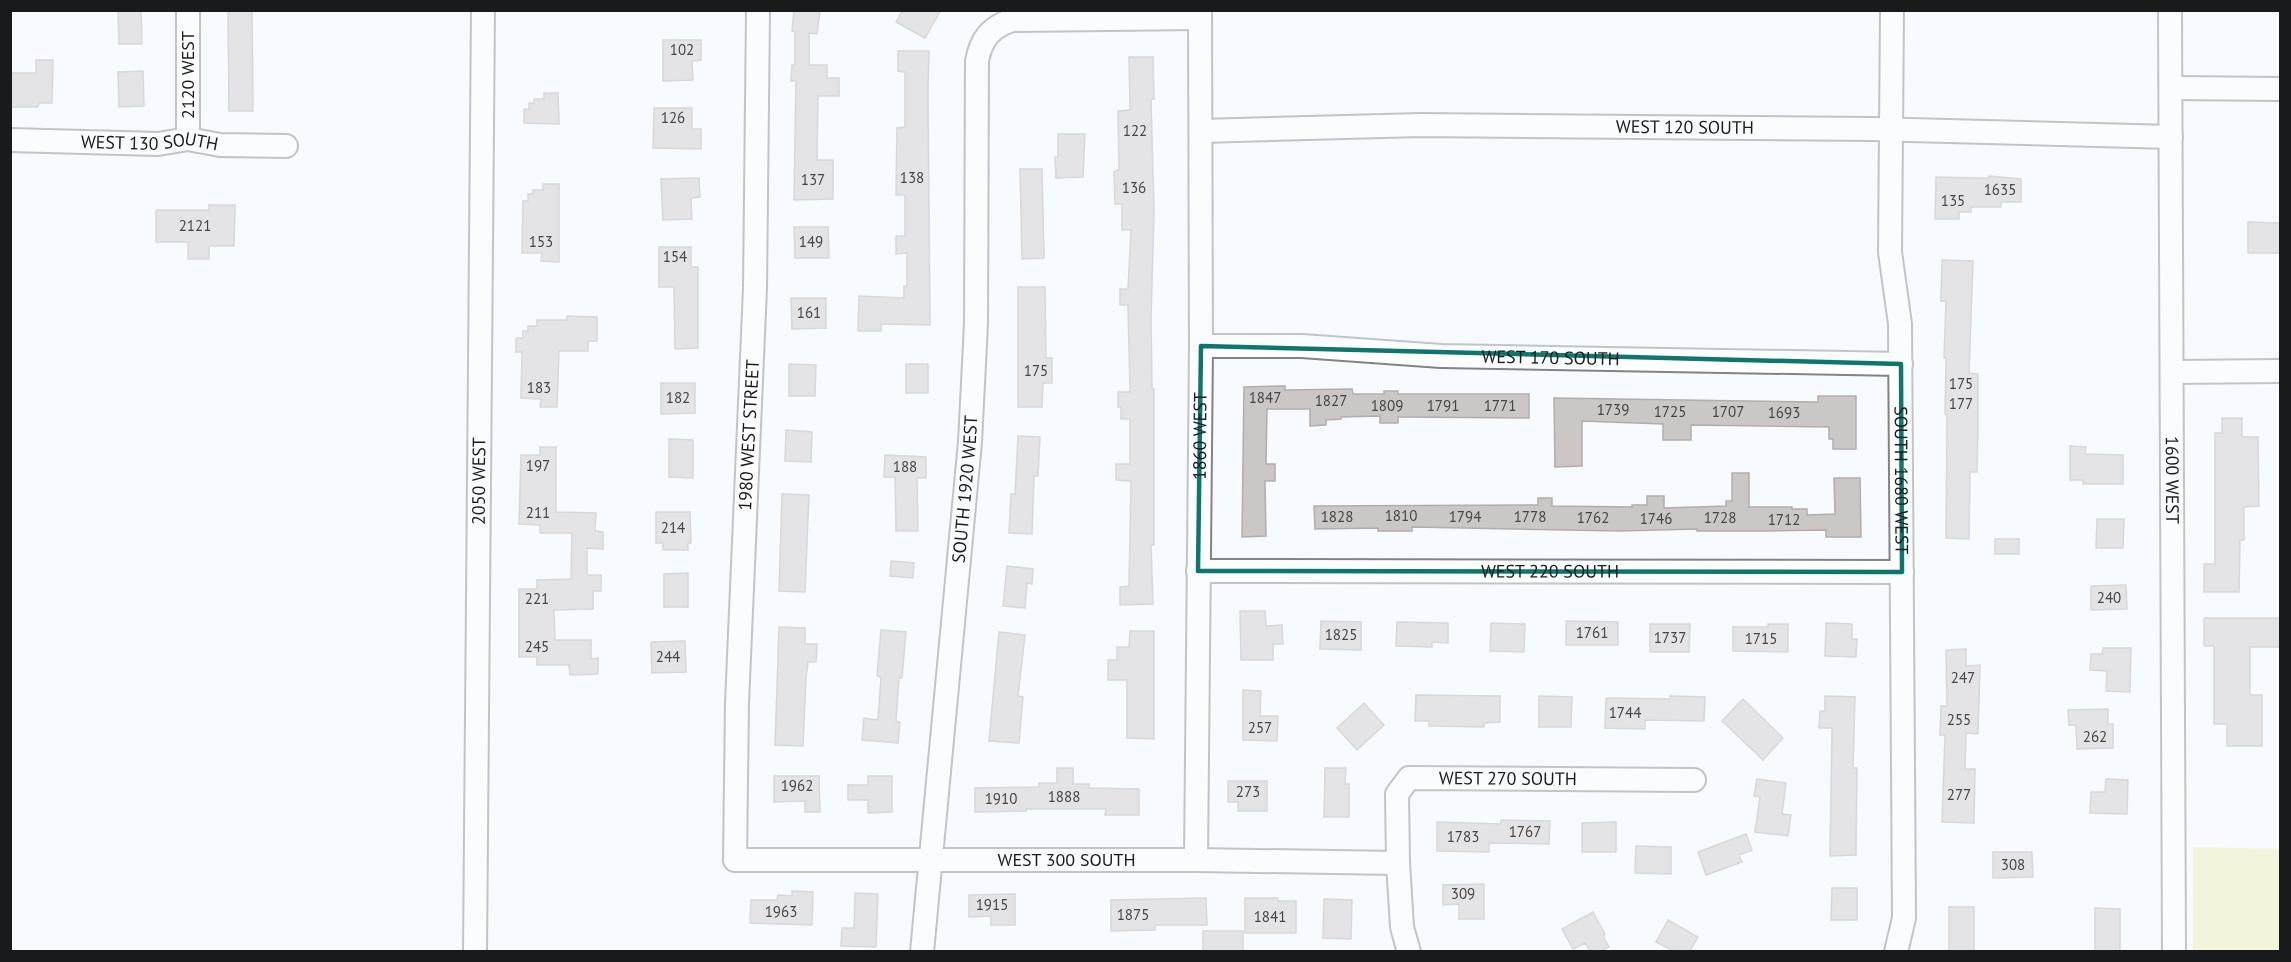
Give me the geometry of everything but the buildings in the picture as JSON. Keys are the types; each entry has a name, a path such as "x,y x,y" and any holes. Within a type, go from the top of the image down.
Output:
{"street":[{"name":"2120 WEST","path":"188,10 188,139"},
{"name":"2050 WEST","path":"475,951 483,10"},
{"name":"1980 WEST STREET","path":"735,860 737,703 755,288 758,10"},
{"name":"SOUTH 1680 WEST","path":"1892,10 1890,252 1900,324 1901,364 1904,918 1896,951"},
{"name":"1600 WEST","path":"2170,10 2174,950"},
{"name":"SOUTH 1920 WEST","path":"922,951 970,442 976,324 977,61 984,39 992,30 1012,20 1200,14"},
{"name":"1860 WEST","path":"1196,860 1201,346 1200,14"},
{"path":"2170,88 2280,89"},
{"name":"WEST 120 SOUTH","path":"1201,131 1421,125 1891,130 2171,137"},
{"name":"WEST 130 SOUTH","path":"10,141 159,144 188,139 220,145 286,146"},
{"name":"WEST 170 SOUTH","path":"1201,346 1302,346 1441,356 1901,364"},
{"path":"2172,372 2280,371"},
{"name":"WEST 220 SOUTH","path":"1198,571 1902,572"},
{"name":"WEST 270 SOUTH","path":"1398,863 1397,794 1409,778 1694,780"},
{"name":"WEST 300 SOUTH","path":"735,860 1196,860 1398,863"},
{"path":"1398,863 1402,927 1409,951"}],"highlighted area":[{"path":"1201,346 1901,364 1902,572 1198,571"}],"green space":[{"path":"2193,847 2280,849 2280,951 2193,951"}]}
